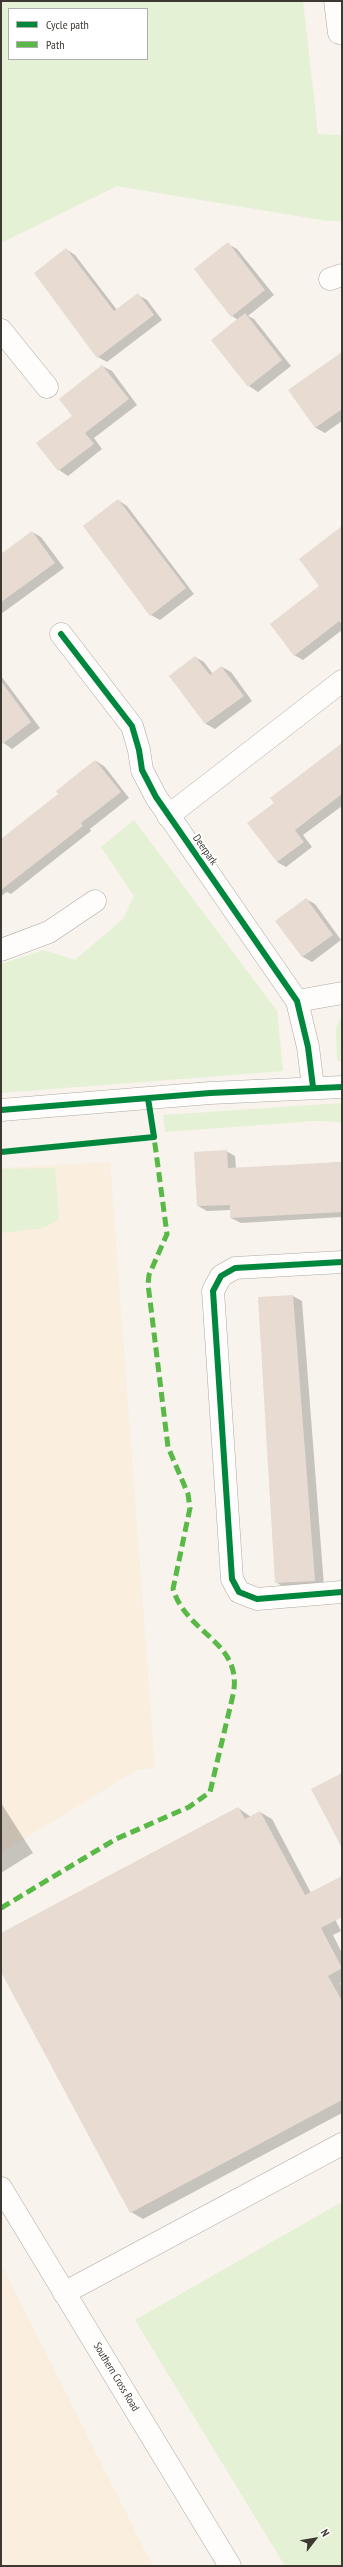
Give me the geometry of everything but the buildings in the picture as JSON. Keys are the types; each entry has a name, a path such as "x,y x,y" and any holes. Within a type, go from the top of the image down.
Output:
{"street":[{"path":"335,1 339,33 342,33"},
{"path":"1,330 47,387"},
{"name":"Deerpark","path":"61,634 132,726 139,750 142,770 168,816 297,1001 308,1047 313,1087"},
{"path":"168,816 342,681"},
{"path":"1,950 49,932 95,901"},
{"path":"297,1001 342,993"},
{"path":"1,1110 313,1087 342,1087"},
{"path":"342,1262 235,1268 221,1276 213,1291 232,1579 239,1592 257,1599 342,1592"},
{"path":"64,2293 342,2144"},
{"name":"Southern Cross Road","path":"1,2188 230,2566"}],"shaded area":[{"path":"110,1162 155,1768 137,1770 1,1853 1,1168"},
{"path":"1,2264 153,2566 1,2566"}],"green space":[{"path":"1,1 303,1 318,134 342,135 342,221 328,221 117,186 1,243"},
{"path":"134,820 277,1011 283,1071 1,1093 1,964 44,950 75,960 123,919 134,896 101,847"},
{"path":"342,1016 342,1061 337,1061 336,1027"},
{"path":"342,1103 342,1122 314,1121 165,1132 163,1115"},
{"path":"55,1168 59,1219 43,1228 1,1233 1,1169"},
{"path":"342,2202 342,2566 285,2566 135,2320"}],"marked path":[{"path":"1,1908 116,1839 189,1807 210,1792 233,1695 234,1677 230,1663 223,1650 190,1618 180,1605 173,1589 190,1508 188,1494 168,1447 148,1284 149,1275 167,1234 154,1137"}],"cycle path":[{"path":"61,634 132,726 139,750 142,770 156,797 297,1001 308,1047 313,1087"},
{"path":"1,1110 210,1093 342,1087"},
{"path":"1,1152 154,1137 148,1098"},
{"path":"342,1262 235,1268 221,1276 213,1291 232,1579 239,1592 257,1599 342,1592"}]}
